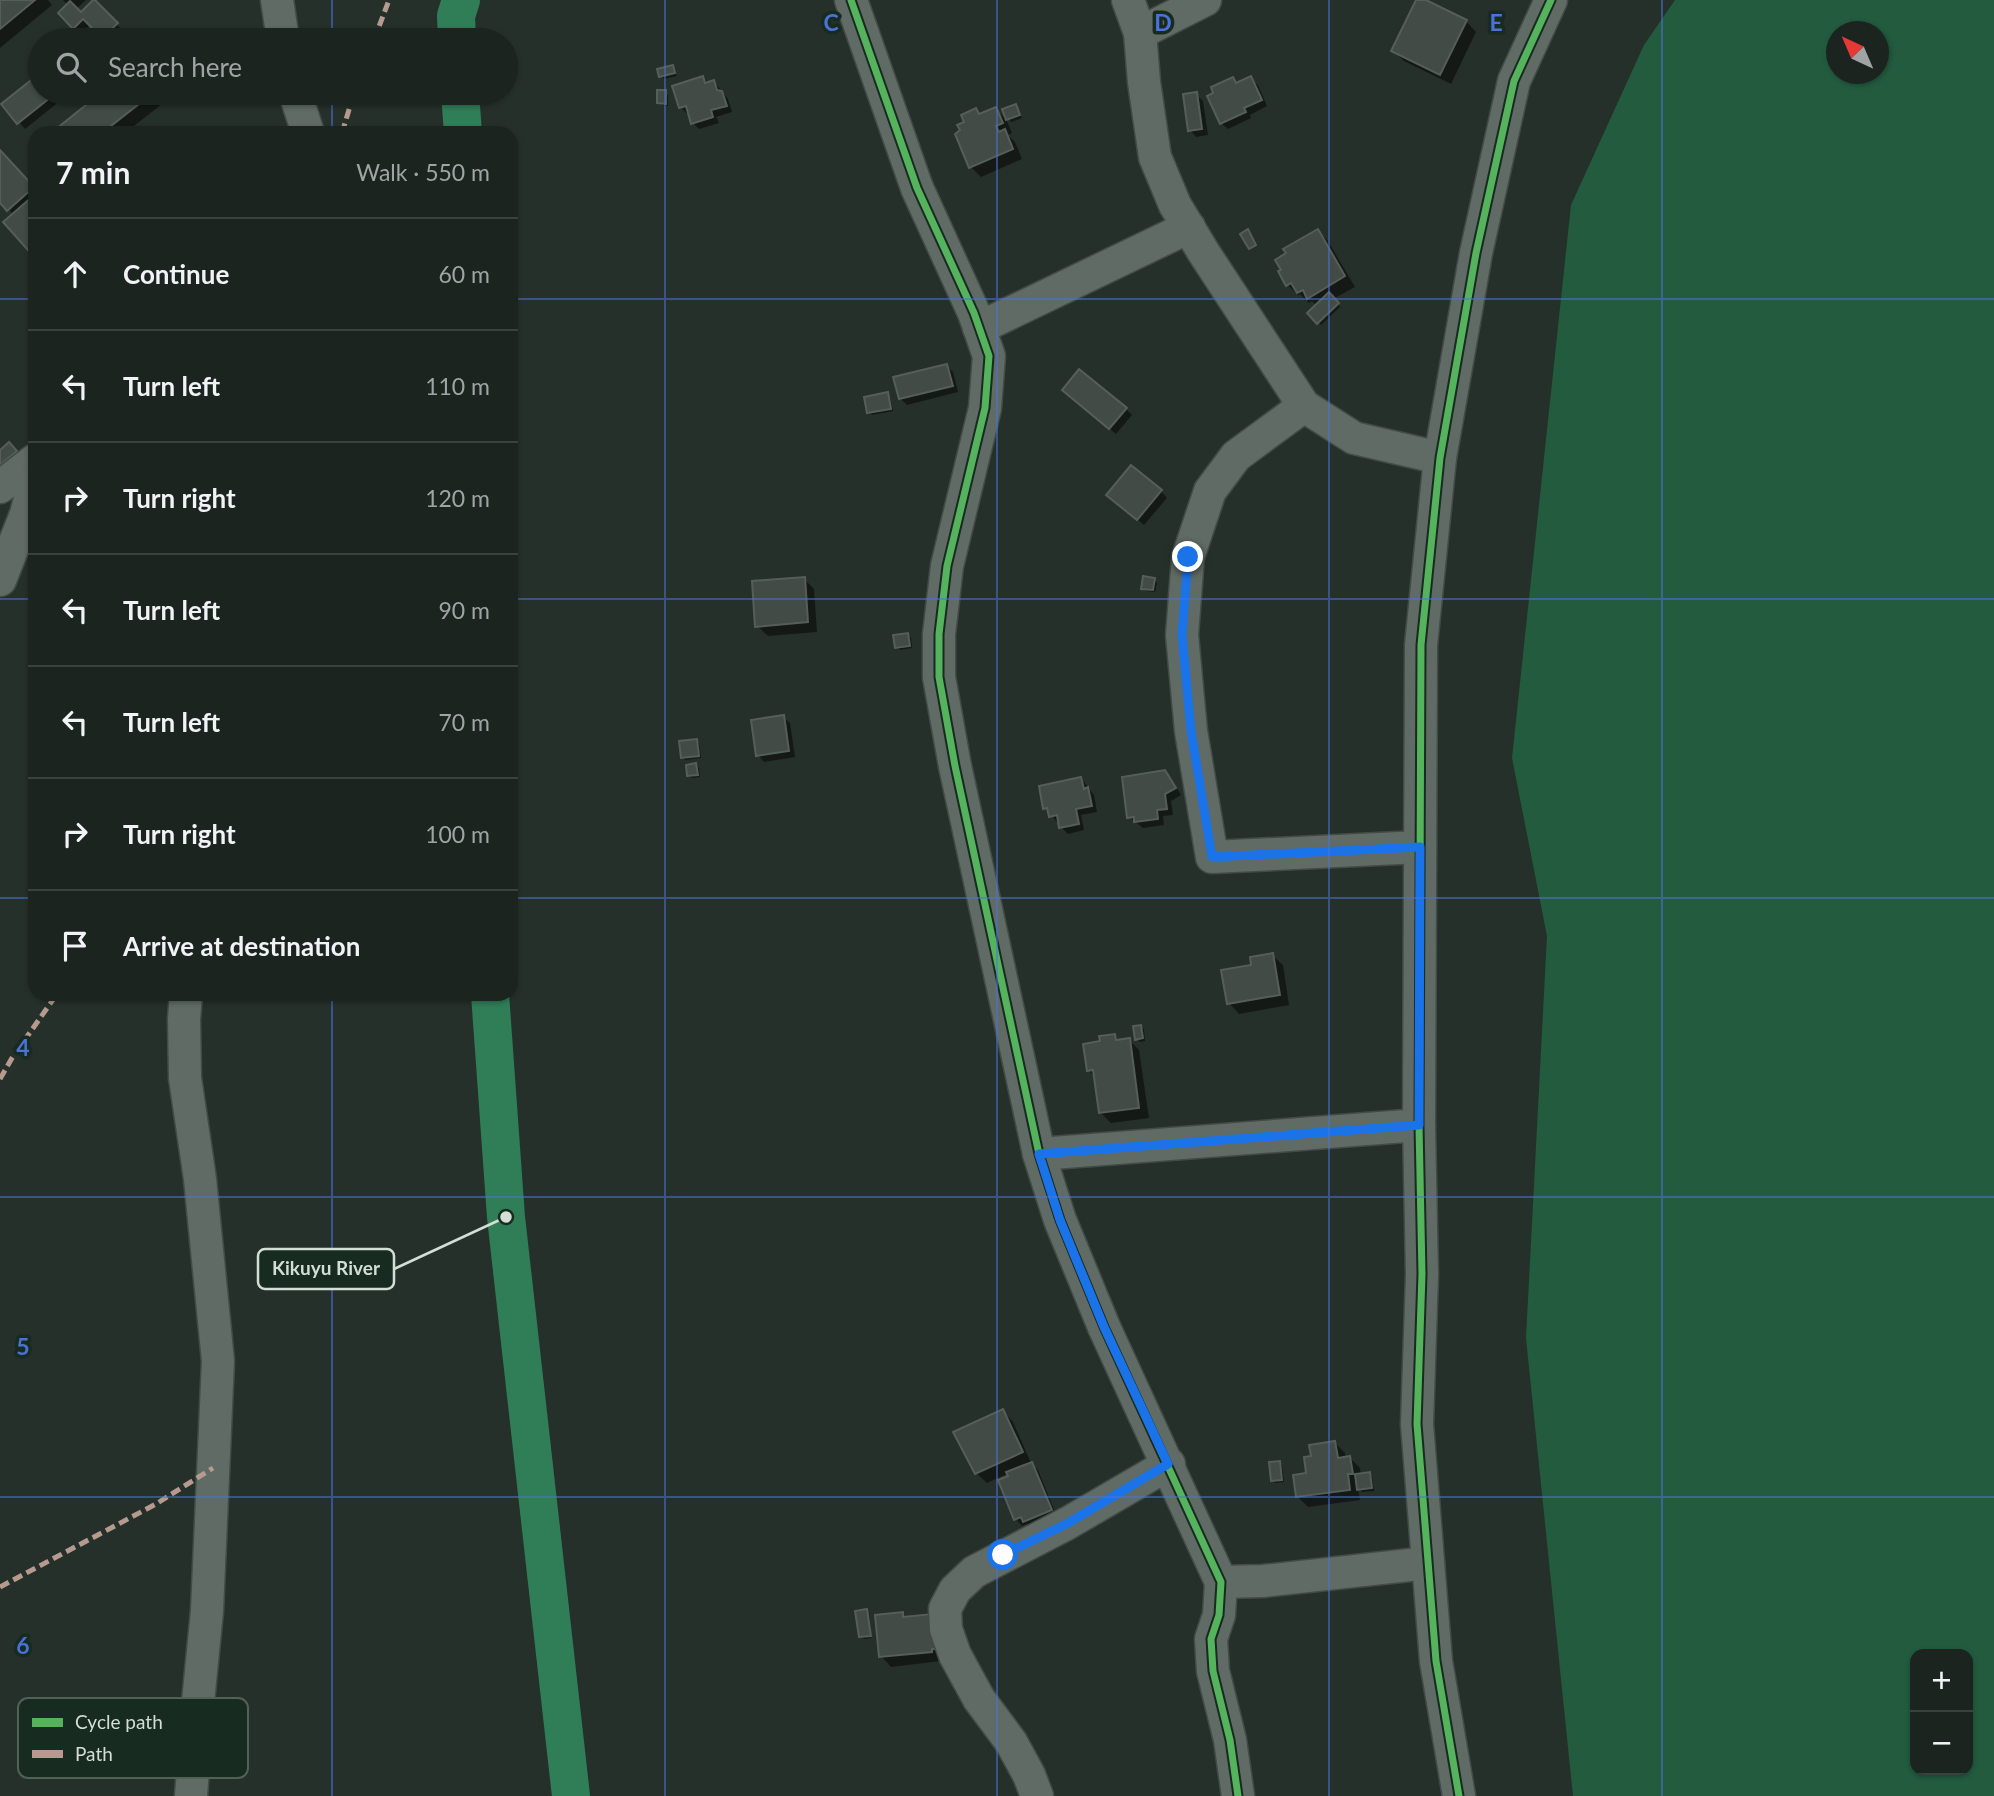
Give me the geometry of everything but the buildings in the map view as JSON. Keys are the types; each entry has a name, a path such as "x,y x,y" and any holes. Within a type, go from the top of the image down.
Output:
{"street":[{"path":"277,0 281,28"},
{"path":"851,0 917,188 974,313 989,356 985,408 947,566 939,634 939,677 955,766 1039,1154 1060,1220 1104,1327 1221,1582 1219,1615 1211,1639 1213,1671 1230,1740 1238,1796"},
{"path":"1128,0 1140,33 1143,82 1155,157 1175,205 1304,406 1354,438 1440,458"},
{"path":"1140,33 1205,0"},
{"path":"1459,1796 1436,1661 1417,1424 1422,1274 1419,1125 1421,645 1440,458 1476,253 1514,81 1551,0"},
{"path":"299,105 306,126"},
{"path":"979,328 1189,228"},
{"path":"1304,406 1237,456 1210,491 1188,557 1182,635 1191,731 1212,857 1420,847"},
{"path":"0,487 28,465"},
{"path":"0,580 28,506"},
{"path":"186,1001 185,1078 200,1179 218,1360 207,1611 198,1698"},
{"path":"1039,1154 1419,1125"},
{"path":"1037,1796 1011,1742 979,1699 956,1655 946,1629 945,1609 955,1590 974,1572 1068,1523 1168,1464"},
{"path":"1221,1582 1262,1581 1428,1563"},
{"path":"191,1796 192,1778"}],"green space":[{"path":"1675,0 1994,0 1994,1796 1573,1796 1526,1338 1547,936 1512,758 1571,205 1644,45"}],"waterway":[{"path":"456,28 456,16 461,0"},
{"path":"461,105 462,126"},
{"path":"491,1001 506,1217 571,1796"}],"marked path":[{"path":"378,28 389,0"},
{"path":"344,126 350,105"},
{"path":"0,1079 52,1001"},
{"path":"0,1587 156,1504 213,1468"}],"cycle path":[{"path":"851,0 917,188 974,313 989,356 985,408 947,566 939,634 939,677 955,766 1039,1154 1060,1220 1104,1327 1221,1582 1219,1615 1211,1639 1213,1671 1230,1740 1238,1796"},
{"path":"1459,1796 1436,1661 1417,1424 1422,1274 1419,1125 1421,645 1440,458 1476,253 1514,81 1551,0"}],"place":[{"name":"Kikuyu River","path":"506,1217"}],"route":[{"path":"1003,1555 1068,1523 1168,1464 1104,1327 1060,1220 1039,1154 1419,1125 1420,847 1212,857 1191,731 1182,635 1188,557"}]}
